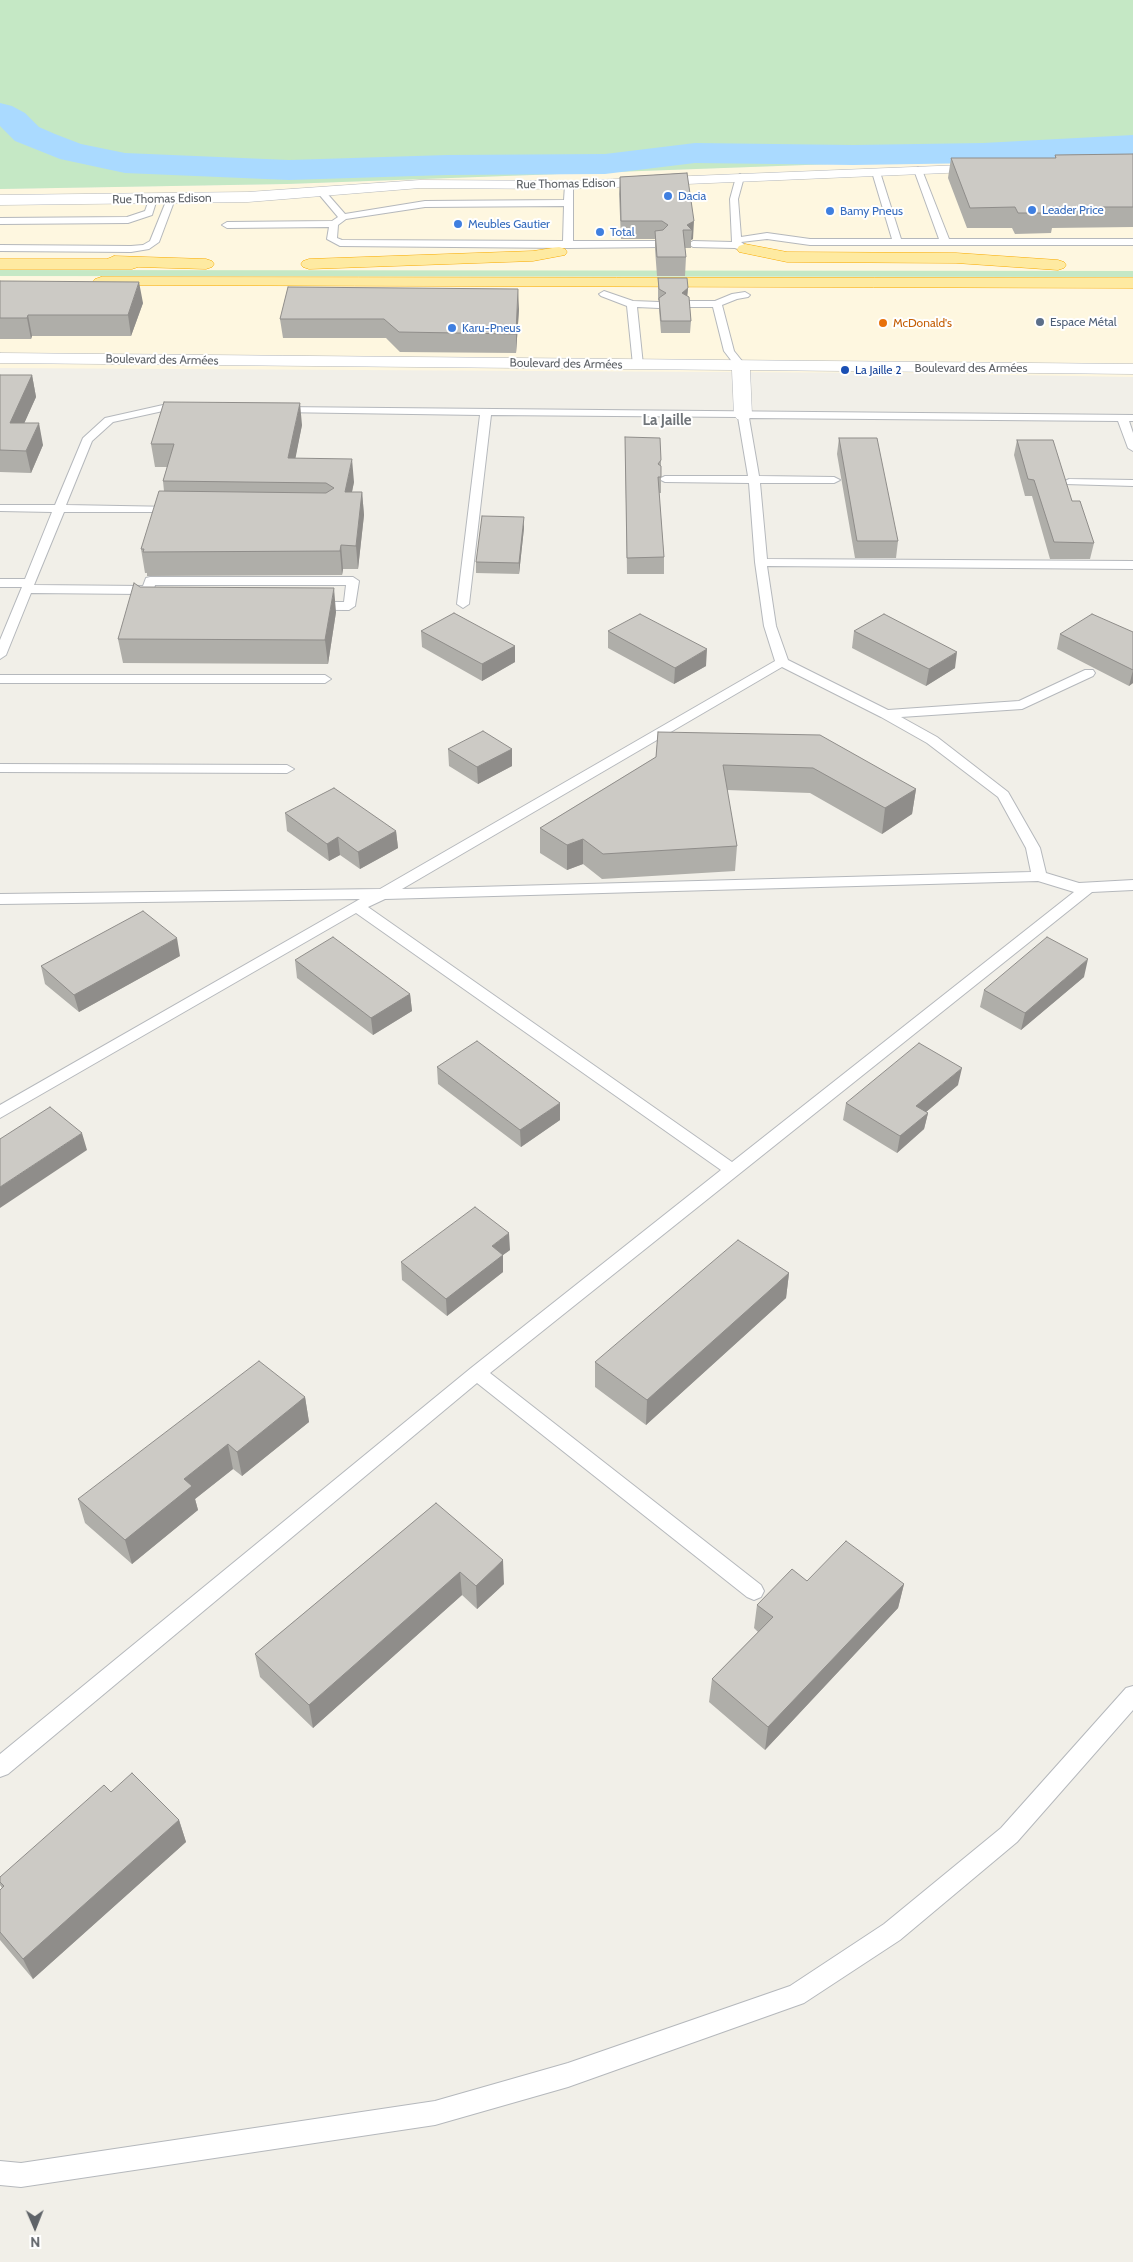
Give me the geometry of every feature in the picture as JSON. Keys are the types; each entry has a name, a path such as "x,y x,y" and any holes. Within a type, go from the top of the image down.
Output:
{"highway":[{"path":"741,250 1069,266"},
{"path":"295,264 564,254"},
{"path":"0,258 218,264 0,264"},
{"path":"745,295 930,281"},
{"path":"84,282 1133,282"},
{"path":"302,282 580,289 604,294"}],"street":[{"name":"Rue Thomas Edison","path":"0,200 151,206 171,199 248,197 420,184 569,185 1006,167"},
{"name":"Boulevard des Armées","path":"0,358 1133,369"},
{"path":"741,366 743,415"}],"lane":[{"path":"918,170 945,242"},
{"path":"876,172 897,242"},
{"path":"740,177 734,199 741,250"},
{"path":"564,254 569,185"},
{"path":"321,192 343,217"},
{"path":"0,248 140,248 154,242 171,199"},
{"path":"227,225 334,224 343,217 425,204 568,203"},
{"path":"118,249 102,246 17,245 1,236 13,228 29,226 127,225 144,220 151,206"},
{"path":"0,221 123,220 138,218 151,206"},
{"path":"334,224 332,239 340,243 564,254 661,244"},
{"path":"694,244 741,250 767,236 810,242 1133,242"},
{"path":"604,294 632,304 659,305"},
{"path":"688,304 717,304 735,296 745,295"},
{"path":"632,304 638,365"},
{"path":"717,304 729,351 741,366"},
{"path":"0,655 87,440 109,420 164,408 193,409"},
{"path":"271,410 1127,418 1133,448"},
{"path":"463,604 486,412"},
{"path":"743,415 754,480 761,562 770,626 782,662 886,714 932,740 1003,795 1033,848 1039,876"},
{"path":"665,479 834,480"},
{"path":"1068,482 1133,483"},
{"path":"0,508 189,510"},
{"path":"761,562 1133,565"},
{"path":"150,581 353,581 349,606 144,605 148,590 150,581"},
{"path":"0,583 28,586 148,590"},
{"path":"0,1112 357,906 383,894 782,662"},
{"path":"886,714 1022,705 1089,673"},
{"path":"0,679 325,678"},
{"path":"0,768 287,769"},
{"path":"0,899 383,894 1039,876 1070,886 1088,888 1133,885"},
{"path":"0,1767 478,1373 1088,888"},
{"path":"357,906 732,1170"},
{"path":"478,1373 754,1591"},
{"path":"0,2173 21,2175 435,2113 568,2076 796,1995 892,1932 1009,1835 1133,1695"}],"shaded area":[{"path":"1133,153 1133,377 896,373 0,368 0,189 287,184"}],"green space":[{"path":"0,0 1133,0 1133,153 287,184 0,189"},
{"path":"0,270 1133,271 1133,277 0,276"}],"building":[{"path":"1133,154 1133,207 1052,207 1054,213 1018,213 1015,207 970,208 951,158 1056,158 1055,155"},
{"path":"687,173 694,221 687,225 692,230 683,230 686,257 657,257 655,231 663,230 668,225 662,221 621,221 620,177"},
{"path":"658,278 687,278 688,288 682,293 689,297 691,321 661,321 659,298 666,293 659,289"},
{"path":"0,281 139,282 128,315 28,315 27,318 0,318"},
{"path":"288,287 518,289 516,334 399,332 384,319 280,319"},
{"path":"0,375 32,375 10,423 39,423 26,451 0,450"},
{"path":"164,402 300,403 288,458 352,459 345,492 362,492 356,546 341,545 340,551 143,552 144,549 141,549 159,491 326,493 334,488 326,483 163,481 174,444 151,444"},
{"path":"625,437 660,438 661,460 658,464 661,466 661,477 658,477 664,557 627,558"},
{"path":"839,438 877,438 898,541 857,541"},
{"path":"1017,440 1053,440 1072,501 1080,501 1094,543 1054,542 1034,480 1028,479"},
{"path":"482,516 524,517 519,563 476,562"},
{"path":"134,583 140,587 334,588 325,640 118,639"},
{"path":"454,613 515,646 482,664 421,631"},
{"path":"640,614 707,649 675,668 608,631"},
{"path":"884,614 957,652 929,669 854,631"},
{"path":"1092,614 1133,632 1133,670 1060,634"},
{"path":"483,731 512,749 477,767 448,749"},
{"path":"658,732 820,735 916,789 885,808 813,768 723,765 737,846 603,854 583,839 567,845 540,828 656,757"},
{"path":"334,788 396,831 358,852 338,837 327,844 285,813"},
{"path":"143,911 177,938 74,995 41,966"},
{"path":"333,937 410,994 371,1018 295,960"},
{"path":"1047,937 1088,959 1025,1013 984,990"},
{"path":"477,1041 560,1103 520,1130 437,1067"},
{"path":"919,1043 962,1068 916,1106 928,1113 900,1136 846,1103"},
{"path":"50,1107 82,1133 0,1187 0,1139"},
{"path":"475,1207 509,1233 492,1246 503,1255 446,1299 401,1262"},
{"path":"738,1240 789,1273 647,1400 595,1362"},
{"path":"259,1361 305,1397 237,1452 228,1444 184,1479 192,1486 125,1540 78,1499"},
{"path":"436,1503 503,1560 476,1586 460,1572 309,1705 255,1654"},
{"path":"846,1541 904,1584 768,1727 712,1679 773,1617 757,1605 792,1569 807,1581"},
{"path":"132,1773 179,1820 23,1959 0,1932 0,1890 4,1886 0,1882 0,1877 104,1785 111,1792"}],"waterway":[{"path":"0,113 13,120 27,134 43,141 72,152 125,163 289,170 447,165 605,164 695,153 853,155 983,153 1133,145"}],"place":[{"name":"Dacia","path":"668,196"},
{"name":"Leader Price","path":"1032,210"},
{"name":"Bamy Pneus","path":"830,211"},
{"name":"Meubles Gautier","path":"458,224"},
{"name":"Total","path":"600,232"},
{"name":"Espace Métal","path":"1040,322"},
{"name":"McDonald's","path":"883,323"},
{"name":"Karu-Pneus","path":"452,328"},
{"name":"La Jaille 2","path":"845,370"}],"district":[{"name":"La Jaille","path":"667,421"}]}
